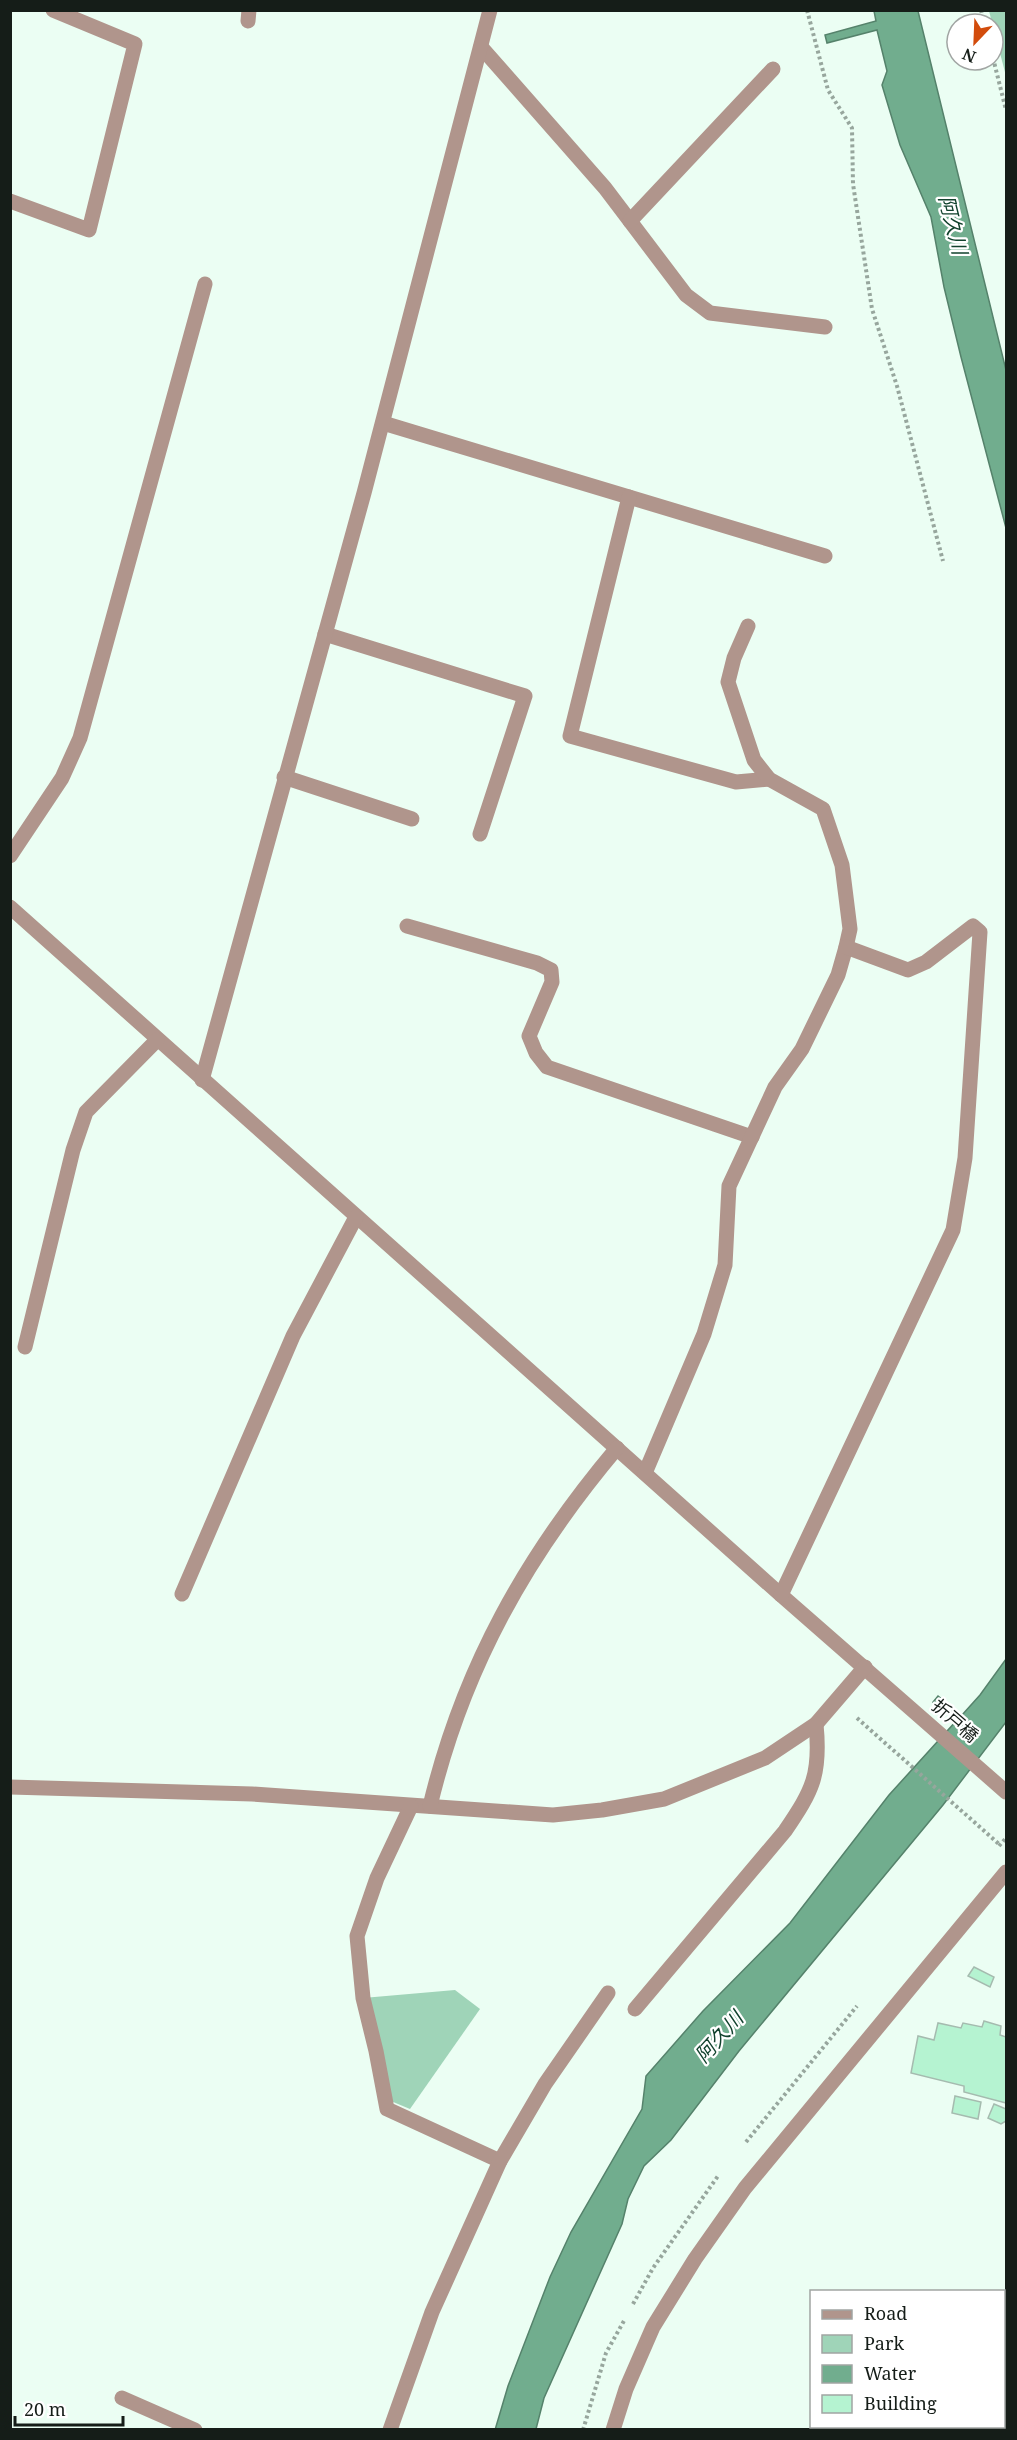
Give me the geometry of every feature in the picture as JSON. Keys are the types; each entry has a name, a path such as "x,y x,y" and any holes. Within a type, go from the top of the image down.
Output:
{"street":[{"path":"10,201 89,230 135,44 53,10"},
{"path":"202,1080 382,423 490,10"},
{"path":"481,47 605,188 686,295 710,313 825,327"},
{"path":"630,220 773,69"},
{"path":"10,856 62,778 80,738 205,284"},
{"path":"382,423 825,556"},
{"path":"629,497 570,736 736,782 769,778"},
{"path":"645,1473 704,1334 725,1265 729,1186 775,1087 802,1049 838,975 850,929 842,865 823,809 769,778 754,760 728,682 734,658 748,626"},
{"path":"325,634 525,696 480,834"},
{"path":"284,777 412,819"},
{"name":"折戸橋","path":"10,907 781,1595 1006,1792"},
{"path":"781,1595 953,1230 964,1158 980,933 973,926 926,962 908,970 846,947"},
{"path":"407,927 537,963 550,970 552,982 529,1036 536,1053 548,1067 752,1137"},
{"path":"25,1347 73,1150 86,1112 157,1040"},
{"path":"182,1594 293,1336 356,1217"},
{"path":"430,1806 455,1719 474,1669 497,1622 580,1491 617,1448"},
{"path":"10,1787 252,1794 553,1815 602,1810 664,1799 765,1758 816,1724 865,1667"},
{"path":"635,2009 785,1831 803,1806 817,1772 816,1724"},
{"path":"411,1806 377,1878 357,1936 363,1998 387,2109 500,2161"},
{"path":"612,2430 626,2389 653,2328 695,2259 745,2188 1006,1872"},
{"path":"390,2430 432,2312 500,2161 545,2084 608,1993"},
{"path":"122,2398 195,2430"}],"path":[{"path":"807,10 828,90 852,128 853,184 873,309 897,386 943,561"},
{"path":"996,72 1006,110"},
{"path":"856,1717 1000,1845"}],"green space":[{"path":"1006,11 1006,76 1005,12 989,12"},
{"path":"455,1990 480,2009 410,2109 386,2099 363,1998"}],"water":[{"name":"阿久川","path":"874,11 918,11 1006,370 1006,528 944,287 931,217 900,145 882,85 887,71 877,30 827,43 825,35 876,21"},
{"name":"阿久川","path":"1006,1659 1006,1722 943,1805 739,2051 671,2140 644,2166 628,2199 622,2224 544,2398 536,2429 495,2430 508,2386 550,2277 571,2232 642,2109 646,2076 703,2011 790,1923 889,1795 957,1720 933,1702 938,1696 962,1715"}],"building":[{"path":"974,1967 994,1977 990,1987 968,1976"},
{"path":"984,2021 1001,2026 1000,2035 1006,2037 1006,2103 964,2092 964,2086 911,2073 918,2036 934,2040 938,2023 961,2028 963,2023 982,2027"},
{"path":"955,2096 981,2102 978,2119 952,2113"},
{"path":"994,2104 1006,2109 1006,2121 1001,2124 988,2118"},
{"path":"1006,2421 1006,2430 943,2430 944,2428 1005,2428"}]}
